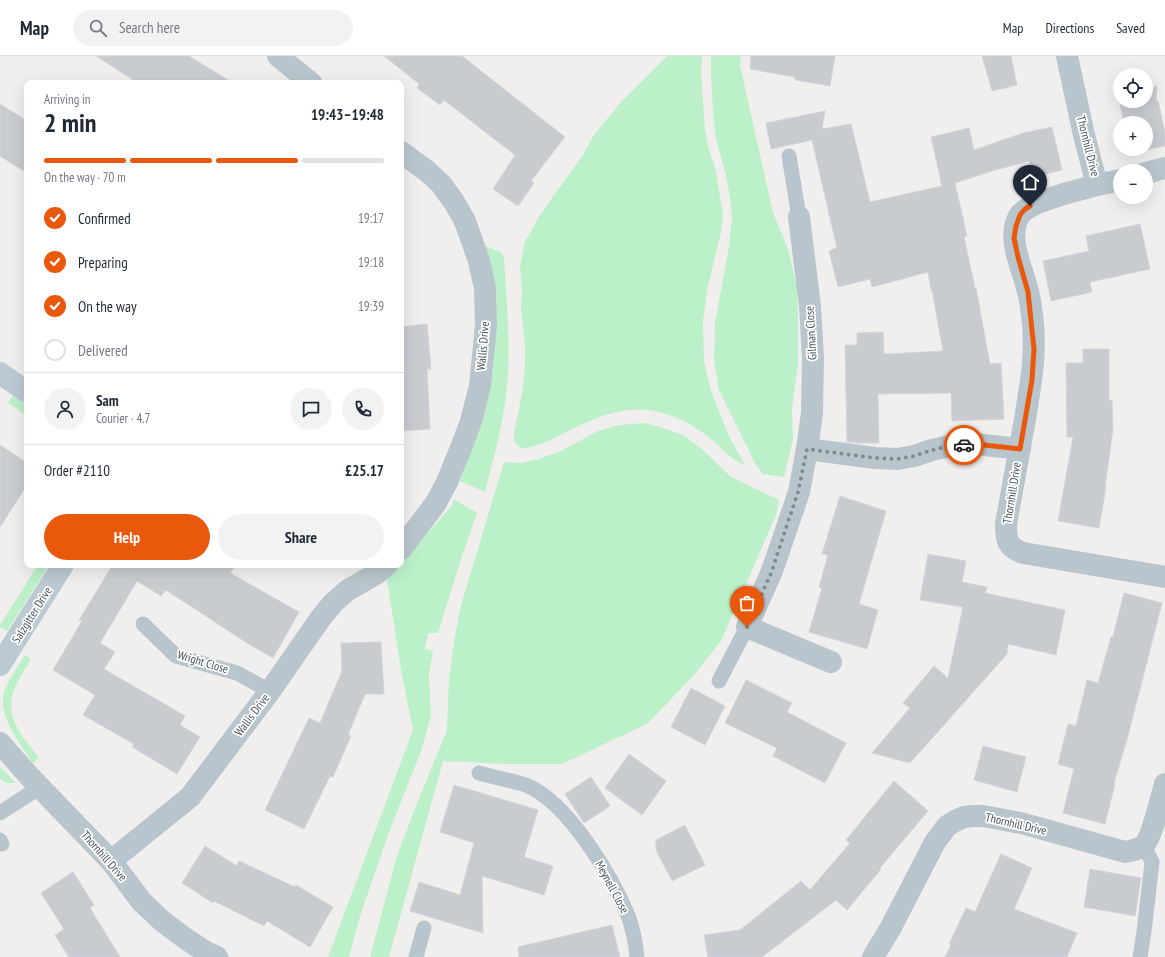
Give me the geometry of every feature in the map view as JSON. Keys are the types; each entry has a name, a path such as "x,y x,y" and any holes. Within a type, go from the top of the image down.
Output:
{"street":[{"path":"278,56 307,80"},
{"name":"Thornhill Drive","path":"1067,56 1084,135 1098,185 1042,201 1030,206 1020,215 1016,226 1014,238 1028,292 1034,349 1032,380 1006,524 1008,542 1014,550 1023,554 1165,577"},
{"name":"Wallis Drive","path":"404,154 427,171 441,184 465,221 479,261 485,288 486,317 480,386 471,421 447,482 436,503 404,545"},
{"path":"1153,171 1165,168"},
{"path":"1098,185 1113,182"},
{"name":"Gilman Close","path":"747,627 772,571 798,492 807,449 812,413 814,358 810,306 799,217"},
{"path":"0,373 24,390"},
{"path":"807,449 875,458 898,459 954,445 975,444 1020,449"},
{"name":"Salzgitter Drive","path":"0,665 61,568"},
{"name":"Wallis Drive","path":"111,861 190,797 270,691 320,619 333,603 348,590 384,568"},
{"path":"747,627 831,662"},
{"name":"Thornhill Drive","path":"0,743 111,861 142,902 162,921 208,955"},
{"path":"1144,846 1152,830 1165,784"},
{"name":"Thornhill Drive","path":"873,957 890,929 935,842 947,826 964,817 983,816 1020,823 1125,852 1136,850 1144,846"}],"lane":[{"path":"789,156 799,217"},
{"name":"Wright Close","path":"143,624 176,656 237,673 270,691"},
{"path":"719,682 747,627"},
{"name":"Meynell Close","path":"479,773 527,785 552,802 560,810 588,843 620,897 630,920 638,957"},
{"path":"0,813 40,787"},
{"path":"1140,957 1152,862 1144,846"},
{"path":"416,957 424,928"}],"green space":[{"path":"667,56 702,56 701,73 705,129 709,150 715,167 723,215 721,232 708,286 703,320 704,361 710,388 728,434 745,465 731,457 706,435 690,424 666,414 651,411 636,410 610,414 597,418 539,444 520,448 514,442 514,434 523,388 525,364 520,268 525,242 539,217 581,158 594,135 621,102"},
{"path":"711,56 741,56 740,65 773,213 788,249 797,287 798,363 792,409 793,439 784,477 763,474 756,465 719,390 714,360 715,323 729,247 732,219 726,175 716,139 713,113"},
{"path":"486,246 500,252 504,257 509,356 506,395 501,425 485,492 460,481 491,388 497,294 486,254"},
{"path":"13,395 24,403 24,414 8,403"},
{"path":"645,423 685,436 704,451 731,477 779,500 776,515 721,641 695,674 647,724 562,764 506,764 443,761 389,957 370,957 397,856 447,730 449,678 460,609 504,462 522,463 536,460 561,451 598,431 619,425"},
{"path":"454,499 477,513 438,633 428,633 425,649 433,651 429,674 431,716 421,751 389,832 360,916 349,957 328,957 413,730 401,670 387,579 396,568 404,568 404,560 451,507"},
{"path":"36,568 47,568 7,631 0,627"},
{"path":"25,655 31,659 17,683 11,705 15,724 39,758 33,763 12,731 3,705 3,696 7,685"},
{"path":"0,767 16,783 6,783 0,778"}],"building":[{"path":"96,56 189,56 228,80 133,80"},
{"path":"384,56 462,56 565,137 531,181 534,183 518,206 493,189 515,155 444,100 440,105 417,88 419,84"},
{"path":"751,56 835,56 830,86 795,80 795,77 750,69"},
{"path":"982,56 1011,56 1017,85 992,91"},
{"path":"1157,86 1156,101 1158,101 1165,133 1165,146 1153,148 1153,116 1123,116 1121,108 1153,108 1153,87"},
{"path":"0,104 24,119 24,171 0,156"},
{"path":"825,111 822,129 851,124 870,202 942,186 931,137 969,128 974,150 1023,133 1052,127 1062,170 1033,177 1029,161 955,183 967,236 964,237 976,288 990,364 1001,363 1004,419 952,421 951,393 878,394 879,443 847,442 845,345 857,345 857,333 883,332 884,354 943,351 928,272 872,287 870,279 838,287 829,251 837,248 812,140 771,149 766,123"},
{"path":"1140,224 1150,269 1090,282 1092,292 1051,301 1043,261 1089,251 1086,236"},
{"path":"427,324 431,369 427,369 430,429 404,431 404,327"},
{"path":"1083,349 1109,349 1109,400 1112,400 1113,429 1099,528 1058,521 1073,437 1067,437 1066,363 1083,363"},
{"path":"0,445 24,461 24,490 0,527"},
{"path":"840,496 886,511 859,604 878,610 867,649 809,632 822,588 819,587 828,555 822,554"},
{"path":"928,554 966,561 962,582 987,587 985,593 1065,610 1056,655 1008,644 1007,654 910,763 872,753 910,708 903,703 934,666 948,678 963,607 920,600"},
{"path":"111,568 234,568 230,573 299,612 273,658 247,643 166,590 161,596 137,581 100,643 115,652 104,669 185,716 180,725 200,737 177,774 132,747 134,744 83,715 95,695 53,670 82,621 79,620"},
{"path":"1124,593 1162,603 1128,736 1114,783 1105,824 1063,813 1074,769 1058,764 1068,724 1076,726 1087,680 1098,683 1111,637 1113,637"},
{"path":"381,642 384,694 365,694 348,735 351,736 333,777 330,776 304,829 265,810 309,718 320,723 342,671 341,643"},
{"path":"746,680 792,703 787,712 846,743 825,783 773,756 777,748 725,723"},
{"path":"691,688 725,706 705,745 671,727"},
{"path":"983,746 1026,757 1017,792 974,780"},
{"path":"629,754 666,781 642,815 605,788"},
{"path":"591,777 610,806 584,823 565,794"},
{"path":"894,781 928,811 847,910 836,900 762,957 708,957 704,935 740,930 801,881 810,890 850,843 846,840"},
{"path":"454,785 538,810 524,857 553,866 544,895 482,876 483,933 410,911 419,882 460,895 474,843 440,832"},
{"path":"685,825 705,865 672,881 656,850 656,840"},
{"path":"205,846 237,866 239,861 295,887 296,885 333,907 310,947 267,921 264,926 214,901 213,903 182,883"},
{"path":"1001,854 1032,868 1014,909 1077,933 1067,957 945,957 951,945 949,944 966,908 975,912"},
{"path":"1090,869 1141,878 1135,916 1084,907"},
{"path":"73,872 94,905 90,908 120,957 69,957 55,935 64,929 41,893"},
{"path":"612,925 620,957 519,957 518,947"}],"way so far":[{"path":"747,627 772,571 798,492 807,449 875,458 898,459 954,445 964,445"}],"route":[{"path":"964,445 975,444 1020,449 1032,380 1034,349 1033,325 1028,292 1014,238 1020,215 1030,206"}]}
